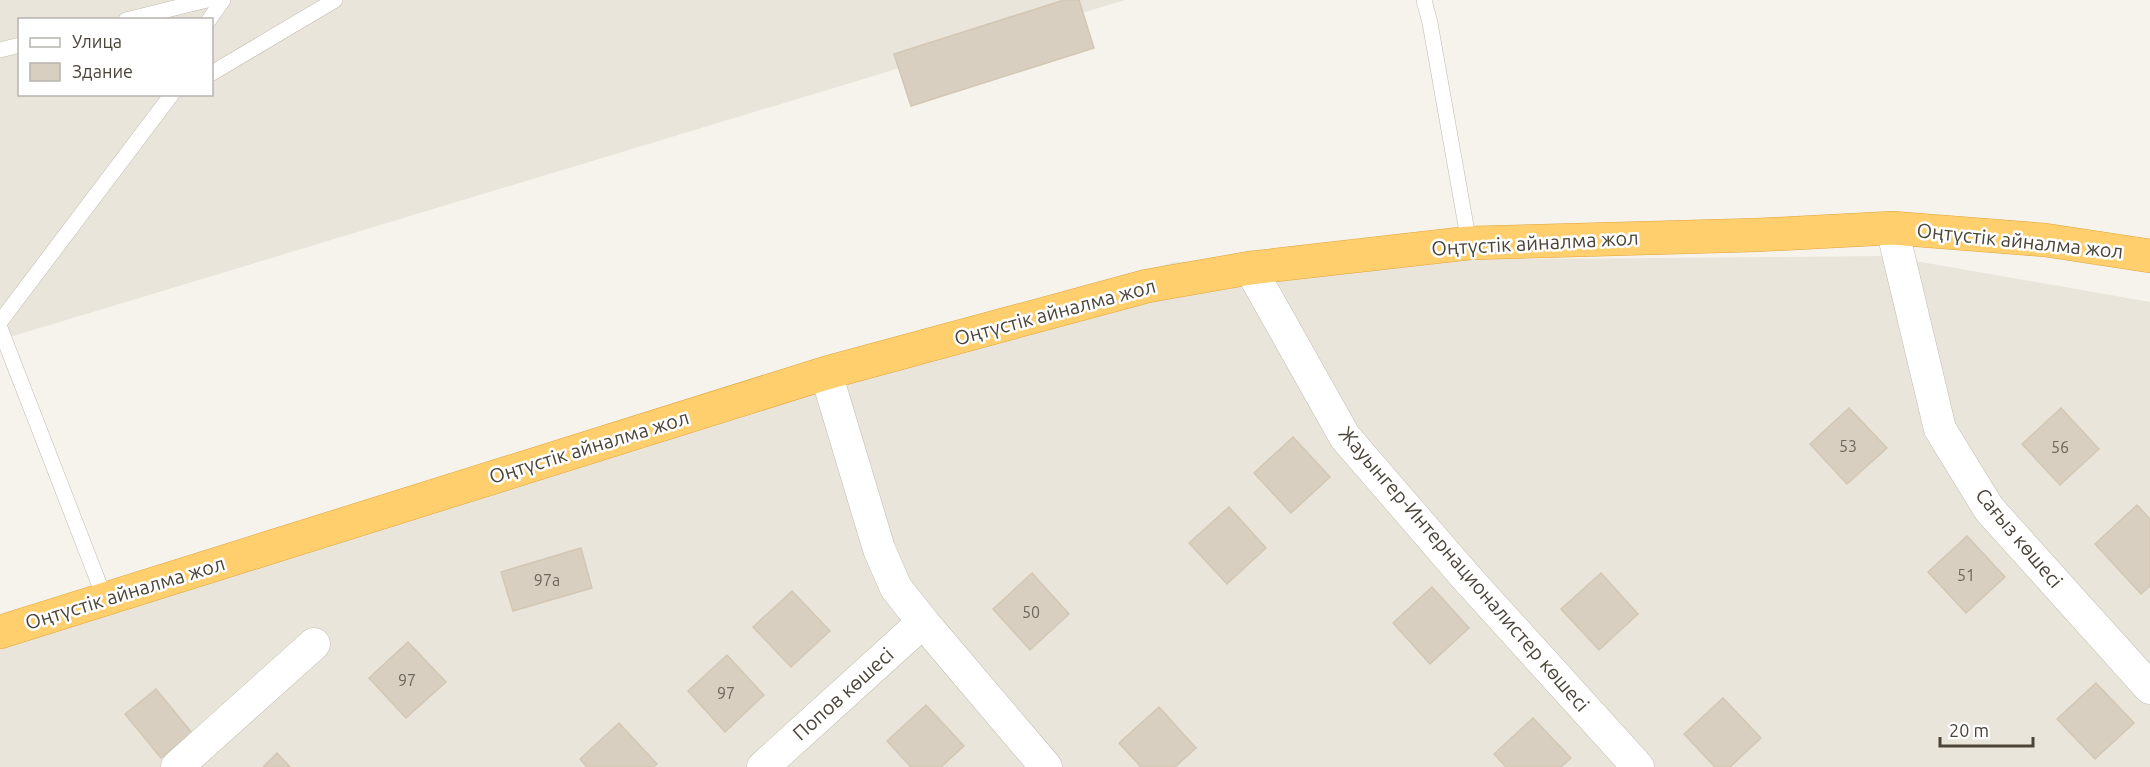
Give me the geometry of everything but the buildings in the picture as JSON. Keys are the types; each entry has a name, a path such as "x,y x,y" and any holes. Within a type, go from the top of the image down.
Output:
{"highway":[{"name":"Оңтүстік айналма жол","path":"0,632 826,373 1147,286 1251,268 1469,243 1757,235 1892,228 2045,240 2150,256"}],"street":[{"name":"Сағыз көшесі","path":"1892,228 1940,429 1989,509 2150,688"},
{"name":"Жауынгер-Интернационалистер көшесі","path":"1251,268 1345,437 1458,567 1638,767"},
{"path":"826,373 879,549 896,588 922,622 1046,767"},
{"name":"Попов көшесі","path":"763,767 922,622"},
{"path":"177,767 314,644"}],"lane":[{"path":"134,18 207,0"},
{"path":"211,18 223,0"},
{"path":"213,72 335,0"},
{"path":"1424,0 1469,243"},
{"path":"0,50 18,46"},
{"path":"0,322 171,96"},
{"path":"0,328 105,599"}],"shaded area":[{"path":"0,0 1125,0 0,340"},
{"path":"1887,256 2150,302 2150,767 0,767 0,618 1174,262"}]}
